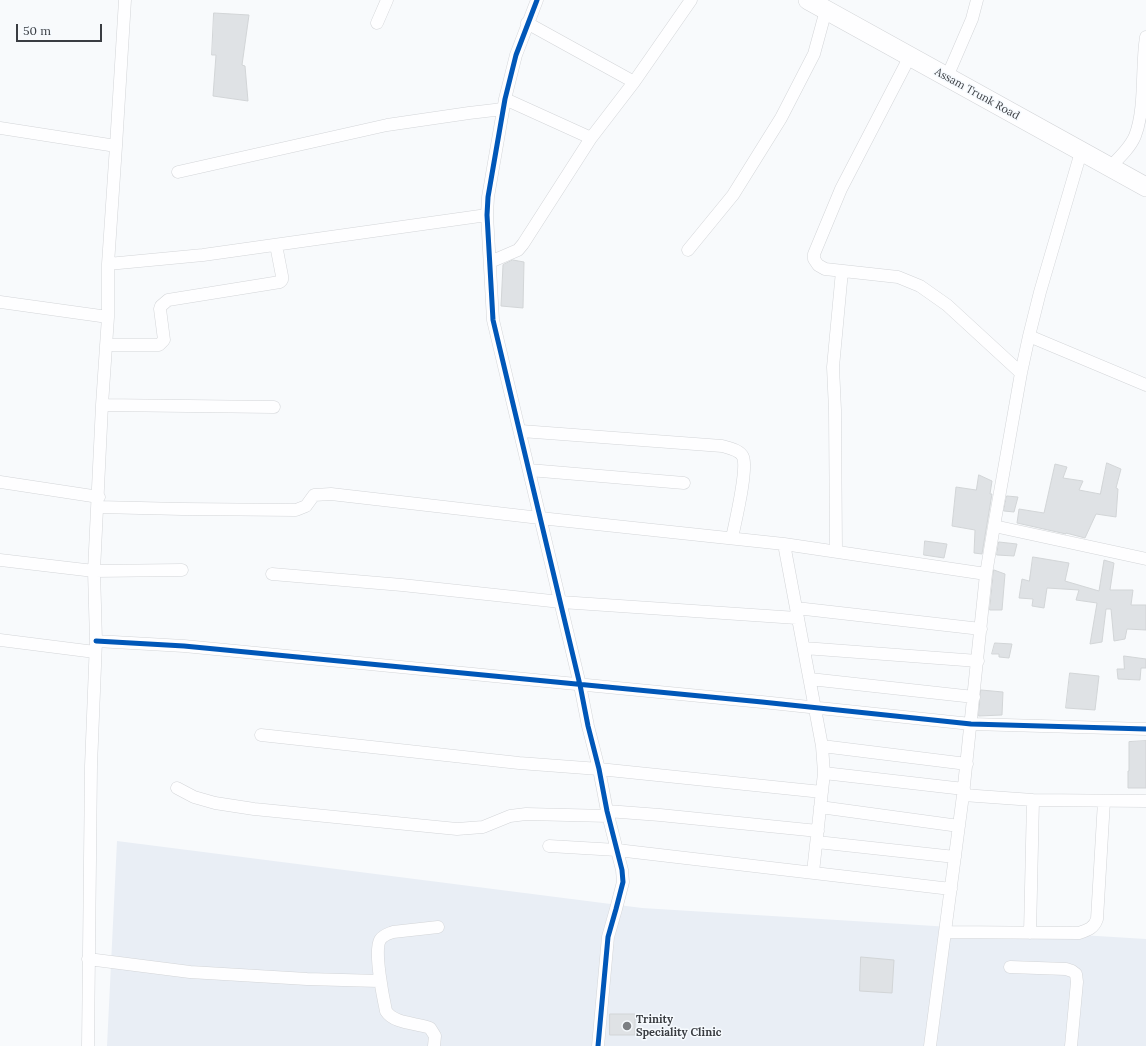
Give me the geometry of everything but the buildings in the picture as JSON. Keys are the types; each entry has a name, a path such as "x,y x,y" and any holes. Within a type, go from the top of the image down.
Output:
{"main road":[{"name":"Assam Trunk Road","path":"808,0 1146,187"}],"street":[{"path":"88,1046 91,774 95,647 94,571 108,317 108,264 125,0"},
{"path":"377,23 387,0"},
{"path":"537,0 516,55 504,104 488,197 487,215 493,320 580,685 588,726 622,870 623,882 608,937 598,1046"},
{"path":"490,262 518,250 523,244 591,138 634,82 691,0"},
{"path":"947,77 972,19 977,0"},
{"path":"688,250 733,195 781,118 814,54 826,10"},
{"path":"527,23 634,82"},
{"path":"1110,167 1128,147 1135,136 1140,122 1146,37"},
{"path":"910,56 841,189 814,254 814,259 818,265 825,269 898,277 920,286 948,305 1021,373"},
{"path":"178,172 388,125 469,112 504,104 591,138"},
{"path":"0,128 116,146"},
{"path":"930,1046 964,792 986,574 994,526 1021,373 1040,292 1081,152"},
{"path":"108,264 203,255 487,215"},
{"path":"106,345 159,345 164,340 160,309 168,300 280,282 282,280 282,276 276,245"},
{"path":"836,551 835,410 833,367 842,271"},
{"path":"0,302 108,317"},
{"path":"1030,336 1146,385"},
{"path":"102,405 274,407"},
{"path":"520,431 722,446 740,453 744,458 744,472 732,538"},
{"path":"529,470 684,483"},
{"path":"0,482 98,502 182,509 296,510 306,506 314,495 331,494 784,544 986,574"},
{"path":"994,526 1146,558"},
{"path":"784,544 822,746 824,773 814,872"},
{"path":"0,560 94,571 182,570"},
{"path":"272,574 402,585 560,602 796,613 981,629"},
{"path":"0,640 95,647 184,646 762,702 816,709 971,724 1146,729"},
{"path":"804,648 978,661"},
{"path":"810,679 974,697"},
{"path":"261,735 519,763 599,769 822,792"},
{"path":"822,746 967,764"},
{"path":"824,773 1033,800 1146,801"},
{"path":"177,788 194,796 223,805 457,829 484,827 510,816 526,814 660,815 955,857"},
{"path":"1030,932 1033,800"},
{"path":"946,932 1079,933 1091,929 1097,919 1104,801"},
{"path":"820,807 959,826"},
{"path":"549,846 617,850 951,889"},
{"path":"434,1046 435,1036 430,1028 395,1019 386,1011 380,981 378,949 381,938 386,934 438,927"},
{"path":"88,959 190,972 307,979 380,981"},
{"path":"1010,967 1066,969 1076,974 1077,982 1071,1046"}],"shaded area":[{"path":"117,841 642,908 1146,939 1146,1046 107,1046"}],"cycle path":[{"path":"537,0 516,55 505,99 488,197 487,215 493,320 580,685 607,811 622,870 623,882 608,937 598,1046"},
{"path":"96,641 184,646 762,702 971,724 1146,729"}],"place":[{"name":"Trinity Speciality Clinic","path":"627,1026"}]}
